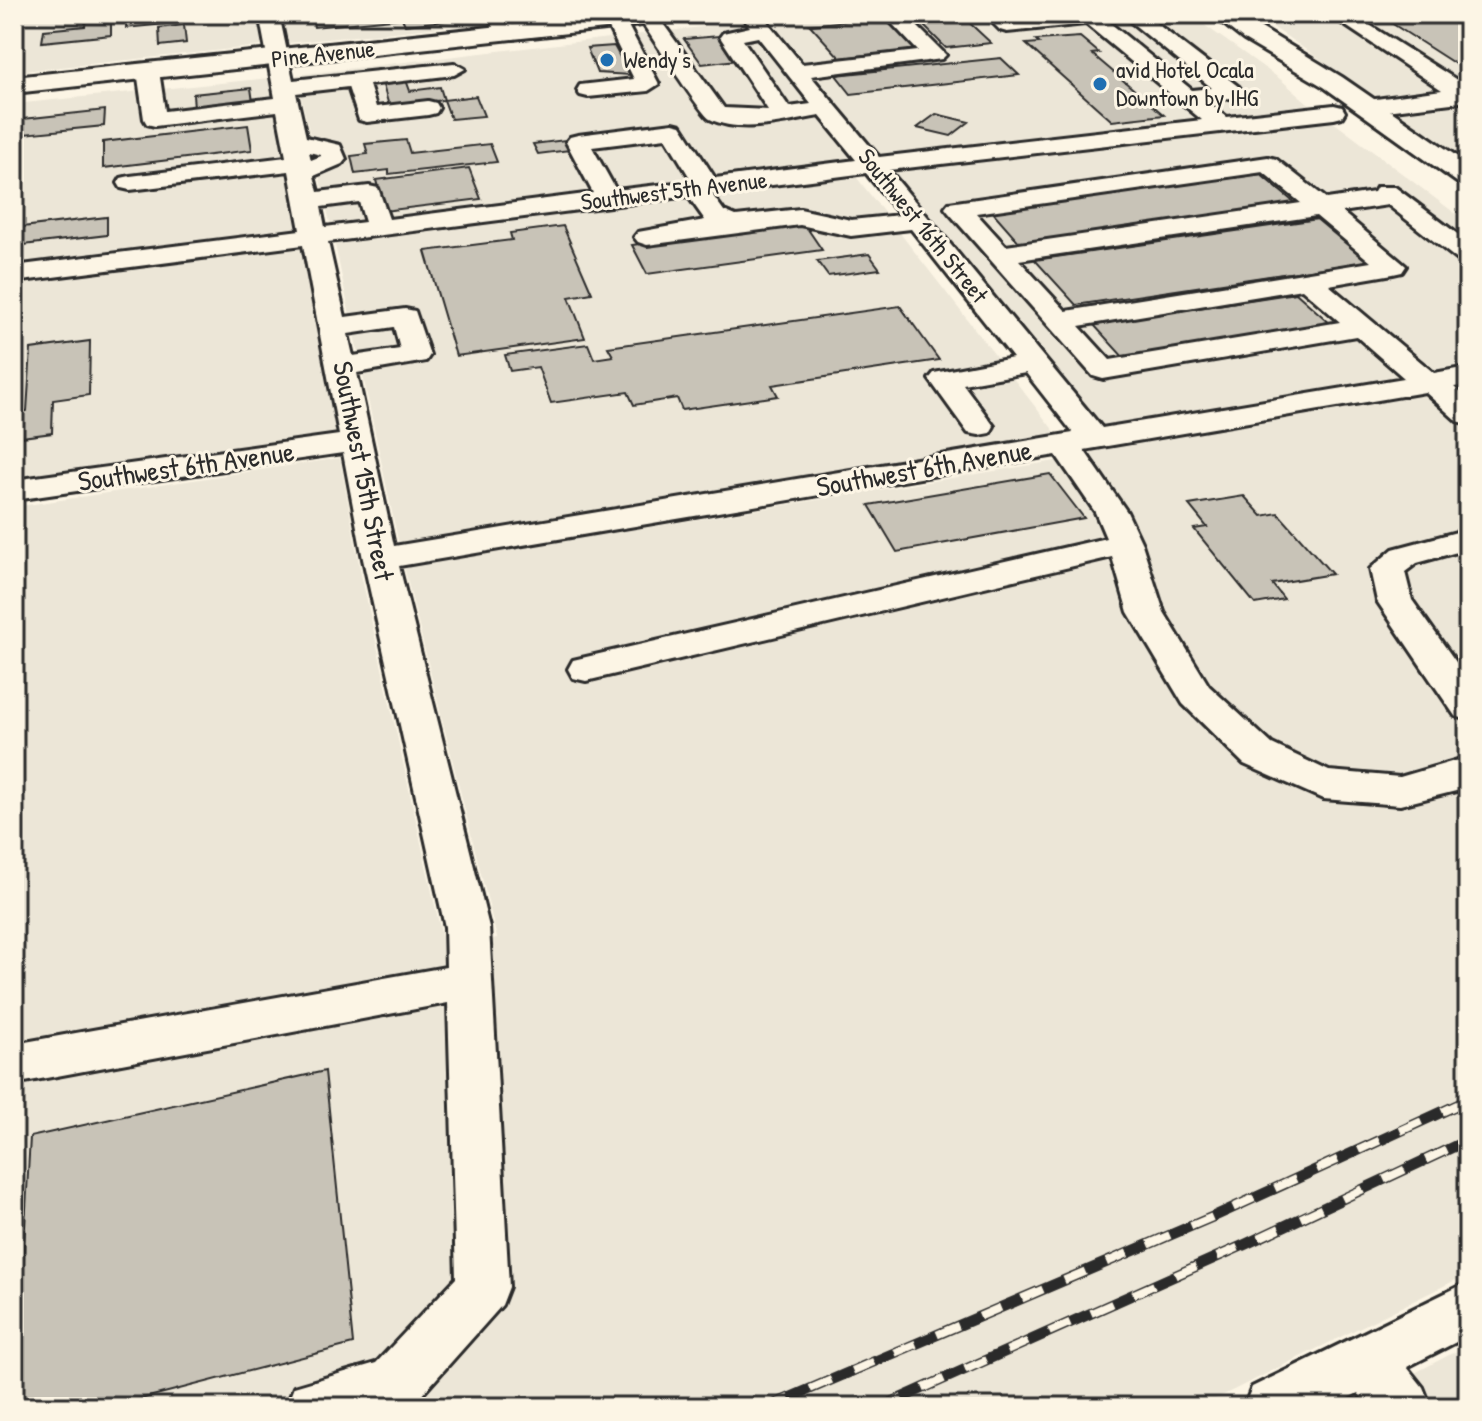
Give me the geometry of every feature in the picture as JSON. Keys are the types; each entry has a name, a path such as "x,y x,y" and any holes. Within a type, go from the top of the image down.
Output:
{"main road":[{"name":"Pine Avenue","path":"14,85 148,71 283,83 502,24 616,22 679,14"},
{"path":"1226,14 1252,35 1302,88 1395,157"},
{"path":"1252,35 1333,82 1468,177"}],"street":[{"name":"Southwest 15th Street","path":"269,14 380,559 467,927 483,1287 392,1387 314,1407"},
{"path":"796,71 935,55 893,14"},
{"path":"994,14 1007,26 1089,16 1223,126"},
{"path":"1131,14 1231,92 1188,97"},
{"path":"1338,14 1465,94"},
{"path":"649,18 716,113 734,117 827,108"},
{"path":"588,90 648,84 616,22"},
{"path":"756,22 730,37 782,114"},
{"name":"Southwest 16th Street","path":"756,22 1034,363 1080,442 1125,544 1146,612 1196,695 1258,754 1323,785 1400,791 1465,775 1468,771"},
{"path":"148,71 155,119 283,83 357,80 454,69"},
{"path":"1435,76 1468,72"},
{"path":"357,80 367,115 428,108"},
{"path":"1369,106 1465,94"},
{"name":"Southwest 5th Avenue","path":"14,274 874,165 1334,112"},
{"path":"608,199 578,142 673,130 715,216 733,224"},
{"path":"1059,321 1393,266 1268,164 958,208 1059,321 1103,370 1362,327"},
{"path":"130,183 302,169 369,193 379,227"},
{"path":"1000,255 1390,194 1468,255"},
{"path":"647,237 800,217 851,228 919,221"},
{"path":"1308,280 1468,415"},
{"path":"335,327 405,317 416,355 342,366"},
{"path":"979,426 944,379 1034,363"},
{"name":"Southwest 6th Avenue","path":"380,559 1468,376"},
{"name":"Southwest 6th Avenue","path":"14,490 357,442"},
{"path":"1468,539 1405,556 1387,569 1395,601 1468,707"},
{"path":"586,669 1125,544"},
{"path":"14,1064 469,981"},
{"path":"1272,1407 1468,1308"},
{"path":"1367,1360 1403,1407"}],"shaded area":[{"path":"14,14 256,14 262,46 14,72"},
{"path":"282,14 568,14 288,43"},
{"path":"799,14 1189,14 1280,79 1315,109 883,159 767,19"},
{"path":"1254,14 1468,14 1468,162"},
{"path":"744,22 856,162 331,227 296,75"},
{"path":"269,78 299,231 14,267 14,104"},
{"path":"1328,118 1468,223 1468,367 1105,428 892,169"},
{"path":"854,174 1058,436 399,545 334,240"},
{"path":"302,244 336,436 14,480 14,280"},
{"path":"1468,386 1468,1274 1199,1407 14,1407 14,507 340,458 361,574 445,950 497,938 404,567 1074,458 1071,454"},
{"path":"1468,1345 1468,1407 1347,1407 1409,1376"}],"building":[{"path":"185,14 185,22 126,28 126,16"},
{"path":"311,14 465,14 467,19 405,25 402,18 314,27"},
{"path":"912,14 960,14 991,43 946,48"},
{"path":"1426,14 1468,14 1468,68 1463,69 1385,19"},
{"path":"111,16 111,35 42,42 44,30 85,26 86,18"},
{"path":"883,17 916,50 840,58 810,25"},
{"path":"184,25 186,43 160,46 159,28"},
{"path":"719,36 737,60 702,64 684,39"},
{"name":"avid Hotel Ocala Downtown by IHG","path":"1080,37 1099,53 1092,54 1164,115 1112,121 1026,44 1039,43 1036,40"},
{"name":"Wendy's","path":"614,46 630,75 597,73 587,48"},
{"path":"1001,58 1019,75 851,94 836,75"},
{"path":"406,80 410,91 440,87 444,100 389,106 382,82"},
{"path":"251,88 253,102 194,109 193,94"},
{"path":"476,96 484,116 451,119 444,100"},
{"path":"105,110 104,126 14,135 14,120"},
{"path":"936,114 969,122 951,136 917,128"},
{"path":"248,125 252,150 103,168 103,142"},
{"path":"406,140 410,153 490,144 497,162 389,174 389,170 355,174 351,156 368,154 365,144"},
{"path":"565,140 570,150 538,154 533,144"},
{"path":"469,168 481,199 384,211 376,180"},
{"path":"1260,174 1296,204 1020,243 991,210"},
{"path":"107,217 107,235 14,246 14,228"},
{"path":"1325,218 1377,260 1076,305 1035,260"},
{"path":"803,222 822,250 647,274 632,245"},
{"path":"563,226 592,293 569,297 585,338 456,356 425,251 512,240 510,233"},
{"path":"869,254 880,269 828,276 817,261"},
{"path":"1296,293 1331,324 1124,358 1093,324"},
{"path":"900,306 939,360 772,385 778,396 682,410 677,398 634,405 628,392 551,403 538,367 510,371 505,355 588,344 594,359 613,356 608,347"},
{"path":"90,341 89,395 53,400 52,433 14,438 14,413 27,411 31,349"},
{"path":"1050,474 1084,518 897,552 869,505"},
{"path":"1244,496 1262,516 1278,513 1332,574 1272,584 1284,599 1255,604 1194,529 1207,527 1189,505"},
{"path":"325,1071 353,1344 110,1407 15,1407 30,1137"}],"railway":[{"path":"768,1407 1217,1215 1468,1100"},
{"path":"881,1407 1246,1244 1468,1140"}],"place":[{"name":"Wendy's","path":"607,60"},
{"name":"avid Hotel Ocala Downtown by IHG","path":"1100,84"}]}
